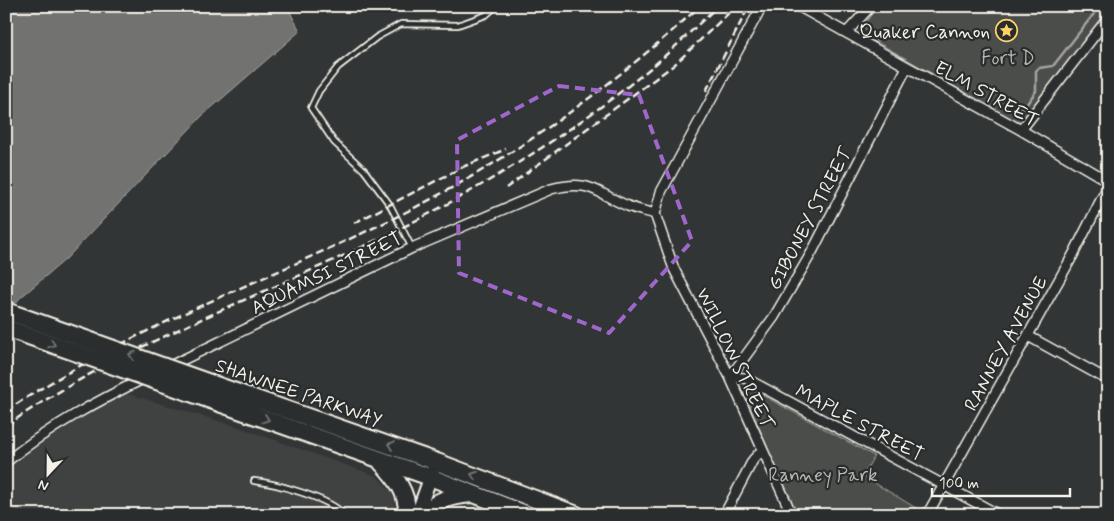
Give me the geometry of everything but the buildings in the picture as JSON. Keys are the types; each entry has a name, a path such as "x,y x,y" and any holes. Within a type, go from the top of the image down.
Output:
{"highway":[{"name":"SHAWNEE PARKWAY","path":"6,311 378,459 528,515"},
{"name":"SHAWNEE PARKWAY","path":"6,328 436,462 577,515"},
{"path":"378,459 395,476 404,491 407,515"},
{"path":"426,515 439,502 452,496 474,494"}],"street":[{"path":"655,214 661,192 762,6"},
{"name":"ELM STREET","path":"798,6 1021,130 1108,181"},
{"path":"847,32 871,6"},
{"path":"1021,130 1108,18"},
{"name":"GIBONEY STREET","path":"730,377 774,317 812,252 906,67"},
{"name":"AQUAMSI STREET","path":"6,462 23,448 88,406 412,248 551,189 572,184 587,186 628,207 655,214"},
{"name":"RANNEY AVENUE","path":"927,515 1028,336 1108,186"},
{"name":"WILLOW STREET","path":"655,214 674,269 730,377 792,515"},
{"path":"1028,336 1108,380"},
{"name":"MAPLE STREET","path":"730,377 745,378 998,515"},
{"path":"724,515 753,460 762,450"},
{"path":"417,515 436,462"}],"lane":[{"path":"412,248 390,205 364,170 334,142 311,108 319,91 338,67 377,37 401,24 458,25 486,15 496,6"},
{"path":"254,481 310,496 330,504 344,515"}],"highlighted area":[{"path":"559,86 639,95 692,241 609,333 459,273 457,140"}],"shaded area":[{"path":"6,6 295,6 290,12 300,31 202,116 66,259 20,298 6,315"},
{"path":"125,393 235,426 376,476 392,492 397,515 6,515 6,470 67,424"}],"green space":[{"name":"Fort D","path":"878,6 1108,6 1108,11 1025,121 1018,123 877,42 865,30 865,23"},
{"name":"Ranney Park","path":"749,388 874,456 863,476 921,511 919,515 795,515 745,393"}],"waterway":[{"path":"1017,109 1024,108 1036,91 1036,71 1039,68 1053,66 1100,6"}],"railway":[{"path":"6,411 52,382 147,331 345,241 436,197 555,123 629,67 700,6"},
{"path":"6,426 100,368 150,343 401,228 500,174 594,112 624,89 661,59 718,6"},
{"path":"506,188 674,65 736,6"},
{"path":"706,91 749,6"},
{"path":"354,223 465,166 506,149"}],"place":[{"name":"Quaker Cannon","path":"1006,31"}]}
